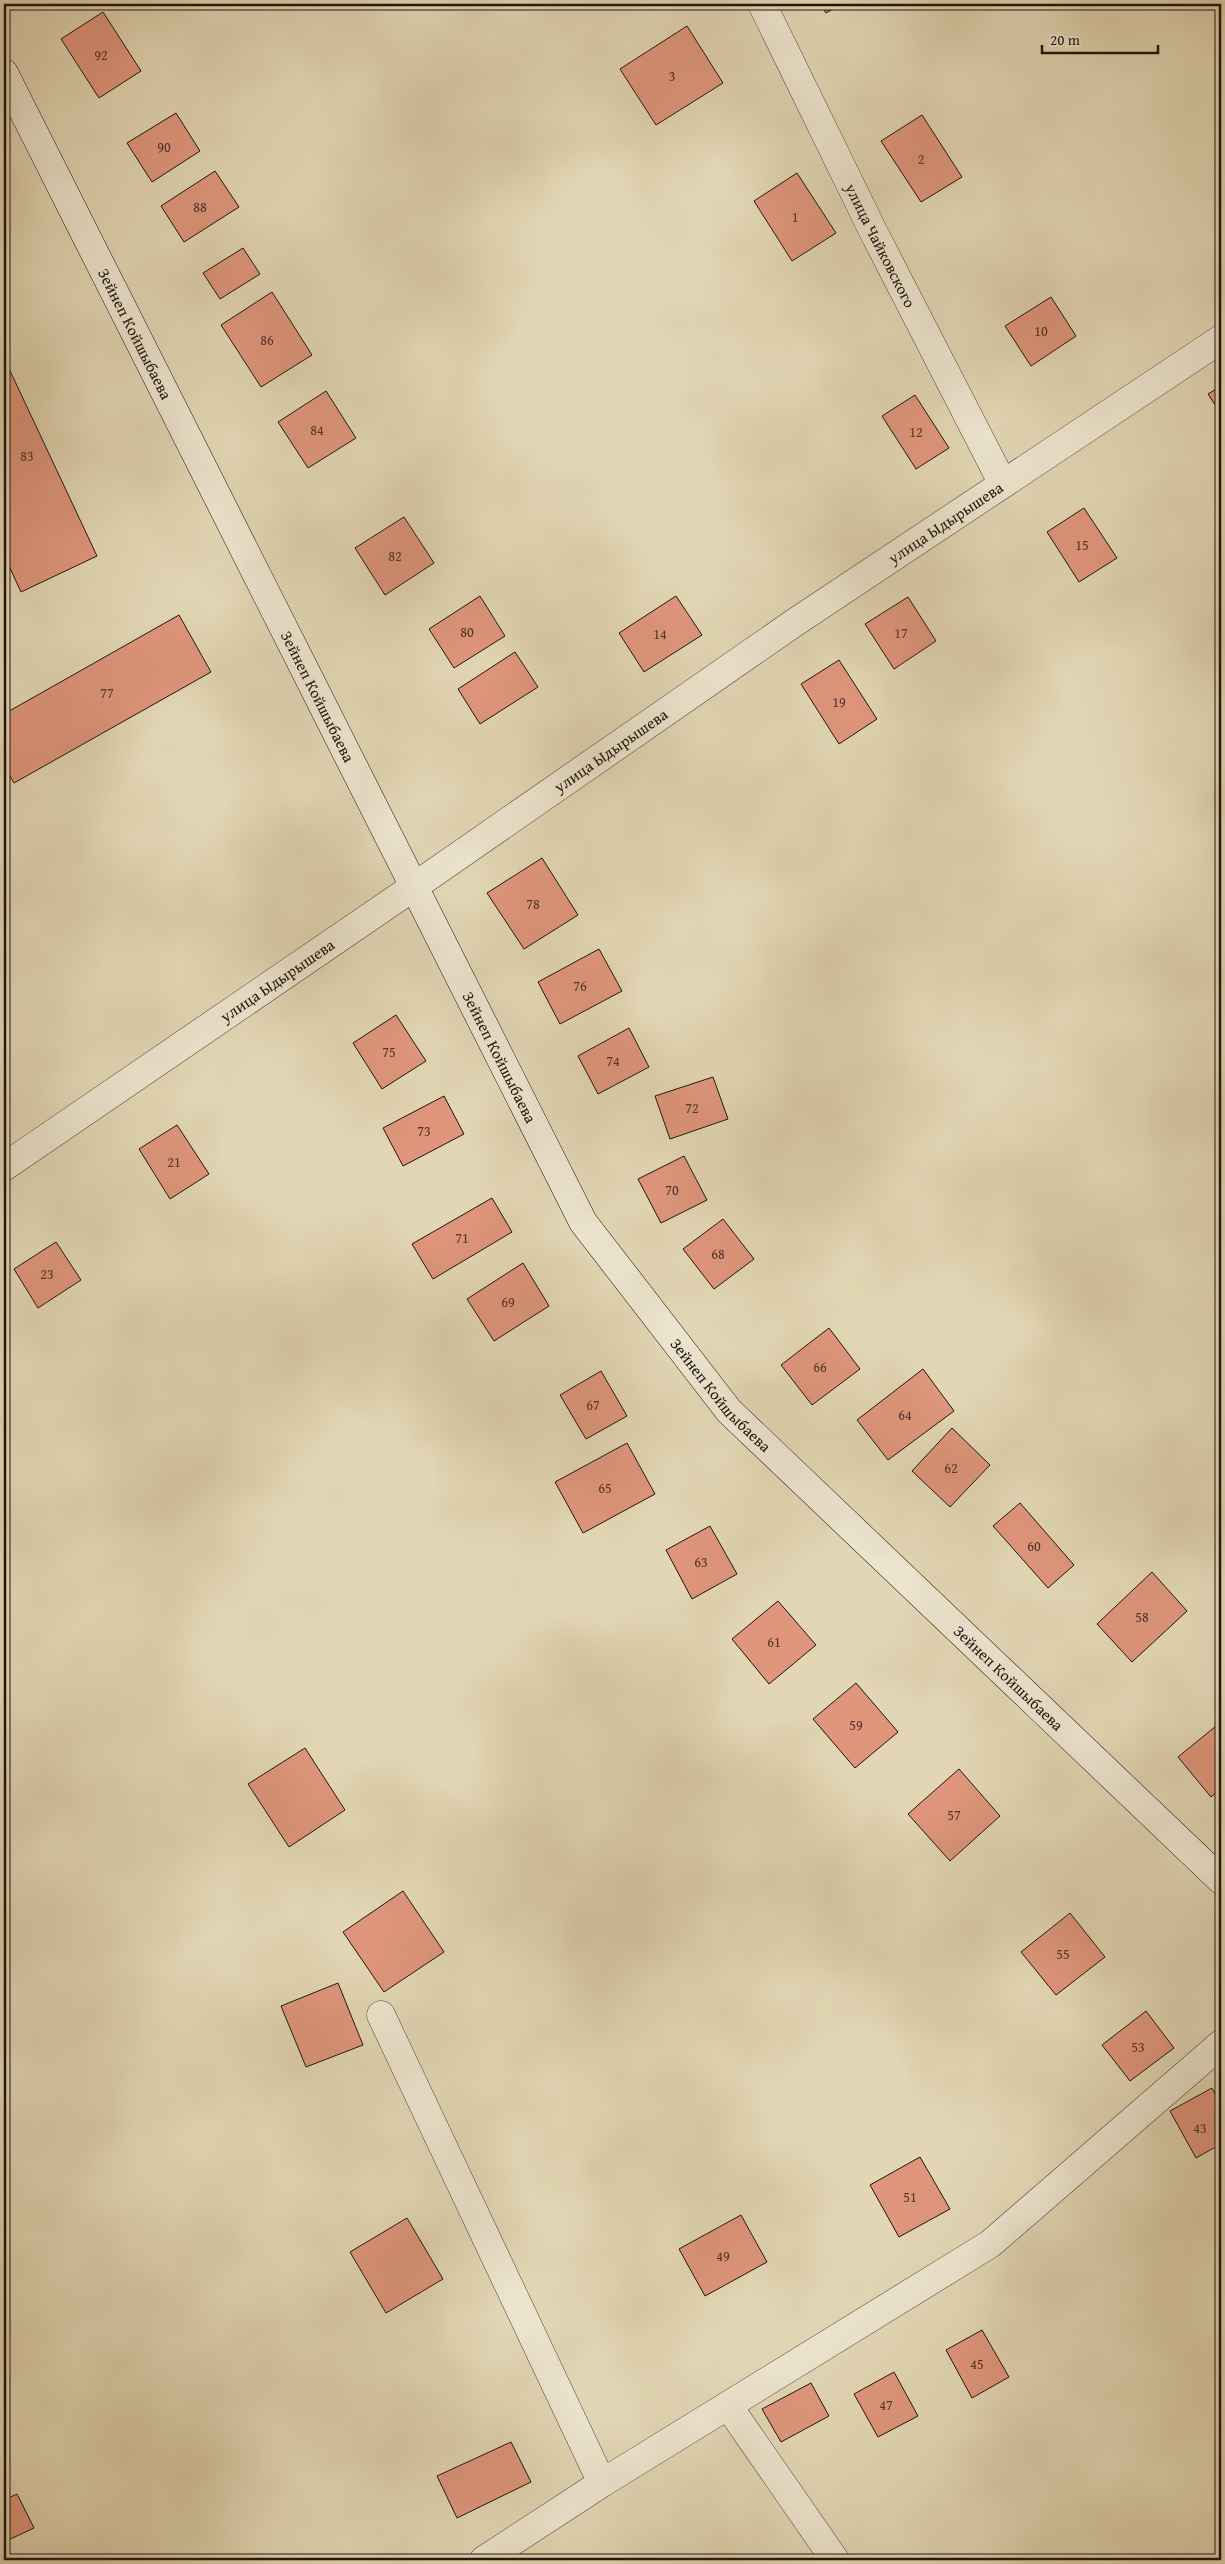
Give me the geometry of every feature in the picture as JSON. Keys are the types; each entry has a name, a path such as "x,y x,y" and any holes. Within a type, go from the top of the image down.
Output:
{"street":[{"name":"улица Чайковского","path":"762,4 873,231 1003,484"},
{"name":"Зейнеп Койшыбаева","path":"4,73 584,1222 729,1411 1221,1880"},
{"name":"улица Ыдырышева","path":"4,1167 786,629 1221,339"},
{"path":"381,2016 602,2483"},
{"path":"484,2560 602,2483 990,2244 1221,2044"},
{"path":"728,2407 835,2560"}],"building":[{"path":"820,4 841,4 826,13"},
{"path":"103,12 141,71 99,98 61,39"},
{"path":"687,26 723,83 656,125 620,69"},
{"path":"176,113 200,151 152,182 127,143"},
{"path":"922,115 962,177 921,202 881,141"},
{"path":"215,171 239,207 184,242 161,206"},
{"path":"797,173 836,233 792,261 754,201"},
{"path":"243,248 260,274 220,299 203,273"},
{"path":"272,292 312,355 261,387 221,325"},
{"path":"1051,297 1076,336 1031,366 1005,326"},
{"path":"4,358 97,556 21,592 4,555"},
{"path":"1221,386 1221,414 1208,394"},
{"path":"326,391 356,438 308,468 278,422"},
{"path":"915,395 949,448 916,469 882,416"},
{"path":"1084,508 1117,558 1079,582 1047,532"},
{"path":"404,517 434,563 385,595 355,548"},
{"path":"480,596 505,636 454,668 429,629"},
{"path":"676,596 702,635 644,672 619,633"},
{"path":"908,597 936,641 894,669 865,624"},
{"path":"179,615 211,672 14,783 4,766 4,714"},
{"path":"515,652 538,687 480,724 458,689"},
{"path":"839,660 877,719 839,744 801,684"},
{"path":"542,858 578,915 524,949 487,893"},
{"path":"599,949 622,991 560,1024 538,982"},
{"path":"396,1015 426,1061 382,1089 353,1043"},
{"path":"629,1028 649,1067 598,1094 578,1056"},
{"path":"713,1077 728,1119 670,1139 655,1096"},
{"path":"444,1096 464,1134 403,1166 383,1128"},
{"path":"177,1125 209,1174 170,1199 139,1149"},
{"path":"684,1156 707,1200 661,1223 638,1179"},
{"path":"492,1198 512,1232 433,1279 412,1244"},
{"path":"723,1219 754,1259 714,1289 683,1249"},
{"path":"56,1242 81,1280 38,1308 14,1269"},
{"path":"523,1263 549,1306 494,1341 467,1299"},
{"path":"829,1328 860,1369 812,1405 781,1365"},
{"path":"923,1369 954,1411 888,1460 857,1420"},
{"path":"601,1371 627,1416 586,1439 560,1395"},
{"path":"952,1428 990,1465 950,1507 912,1471"},
{"path":"627,1443 655,1494 583,1533 555,1482"},
{"path":"1020,1503 1074,1565 1048,1588 993,1526"},
{"path":"710,1526 737,1574 692,1599 666,1550"},
{"path":"1152,1572 1187,1611 1132,1662 1097,1624"},
{"path":"778,1601 816,1645 769,1684 732,1639"},
{"path":"856,1683 898,1732 855,1768 813,1719"},
{"path":"1221,1722 1221,1789 1211,1797 1178,1757"},
{"path":"305,1748 345,1810 289,1847 248,1784"},
{"path":"959,1769 1000,1816 950,1861 908,1814"},
{"path":"403,1891 444,1952 384,1992 343,1932"},
{"path":"1070,1913 1105,1957 1056,1995 1021,1952"},
{"path":"338,1983 363,2045 306,2067 281,2006"},
{"path":"1146,2011 1174,2048 1130,2081 1102,2045"},
{"path":"1212,2088 1221,2105 1221,2144 1196,2158 1170,2111"},
{"path":"920,2157 950,2209 899,2237 870,2185"},
{"path":"741,2215 767,2262 705,2296 679,2249"},
{"path":"407,2218 443,2279 386,2313 350,2252"},
{"path":"982,2330 1009,2377 972,2398 946,2350"},
{"path":"894,2372 918,2416 878,2437 854,2394"},
{"path":"811,2383 829,2416 781,2442 762,2409"},
{"path":"511,2442 531,2482 457,2518 437,2476"},
{"path":"17,2494 34,2528 4,2542 4,2500"}]}
